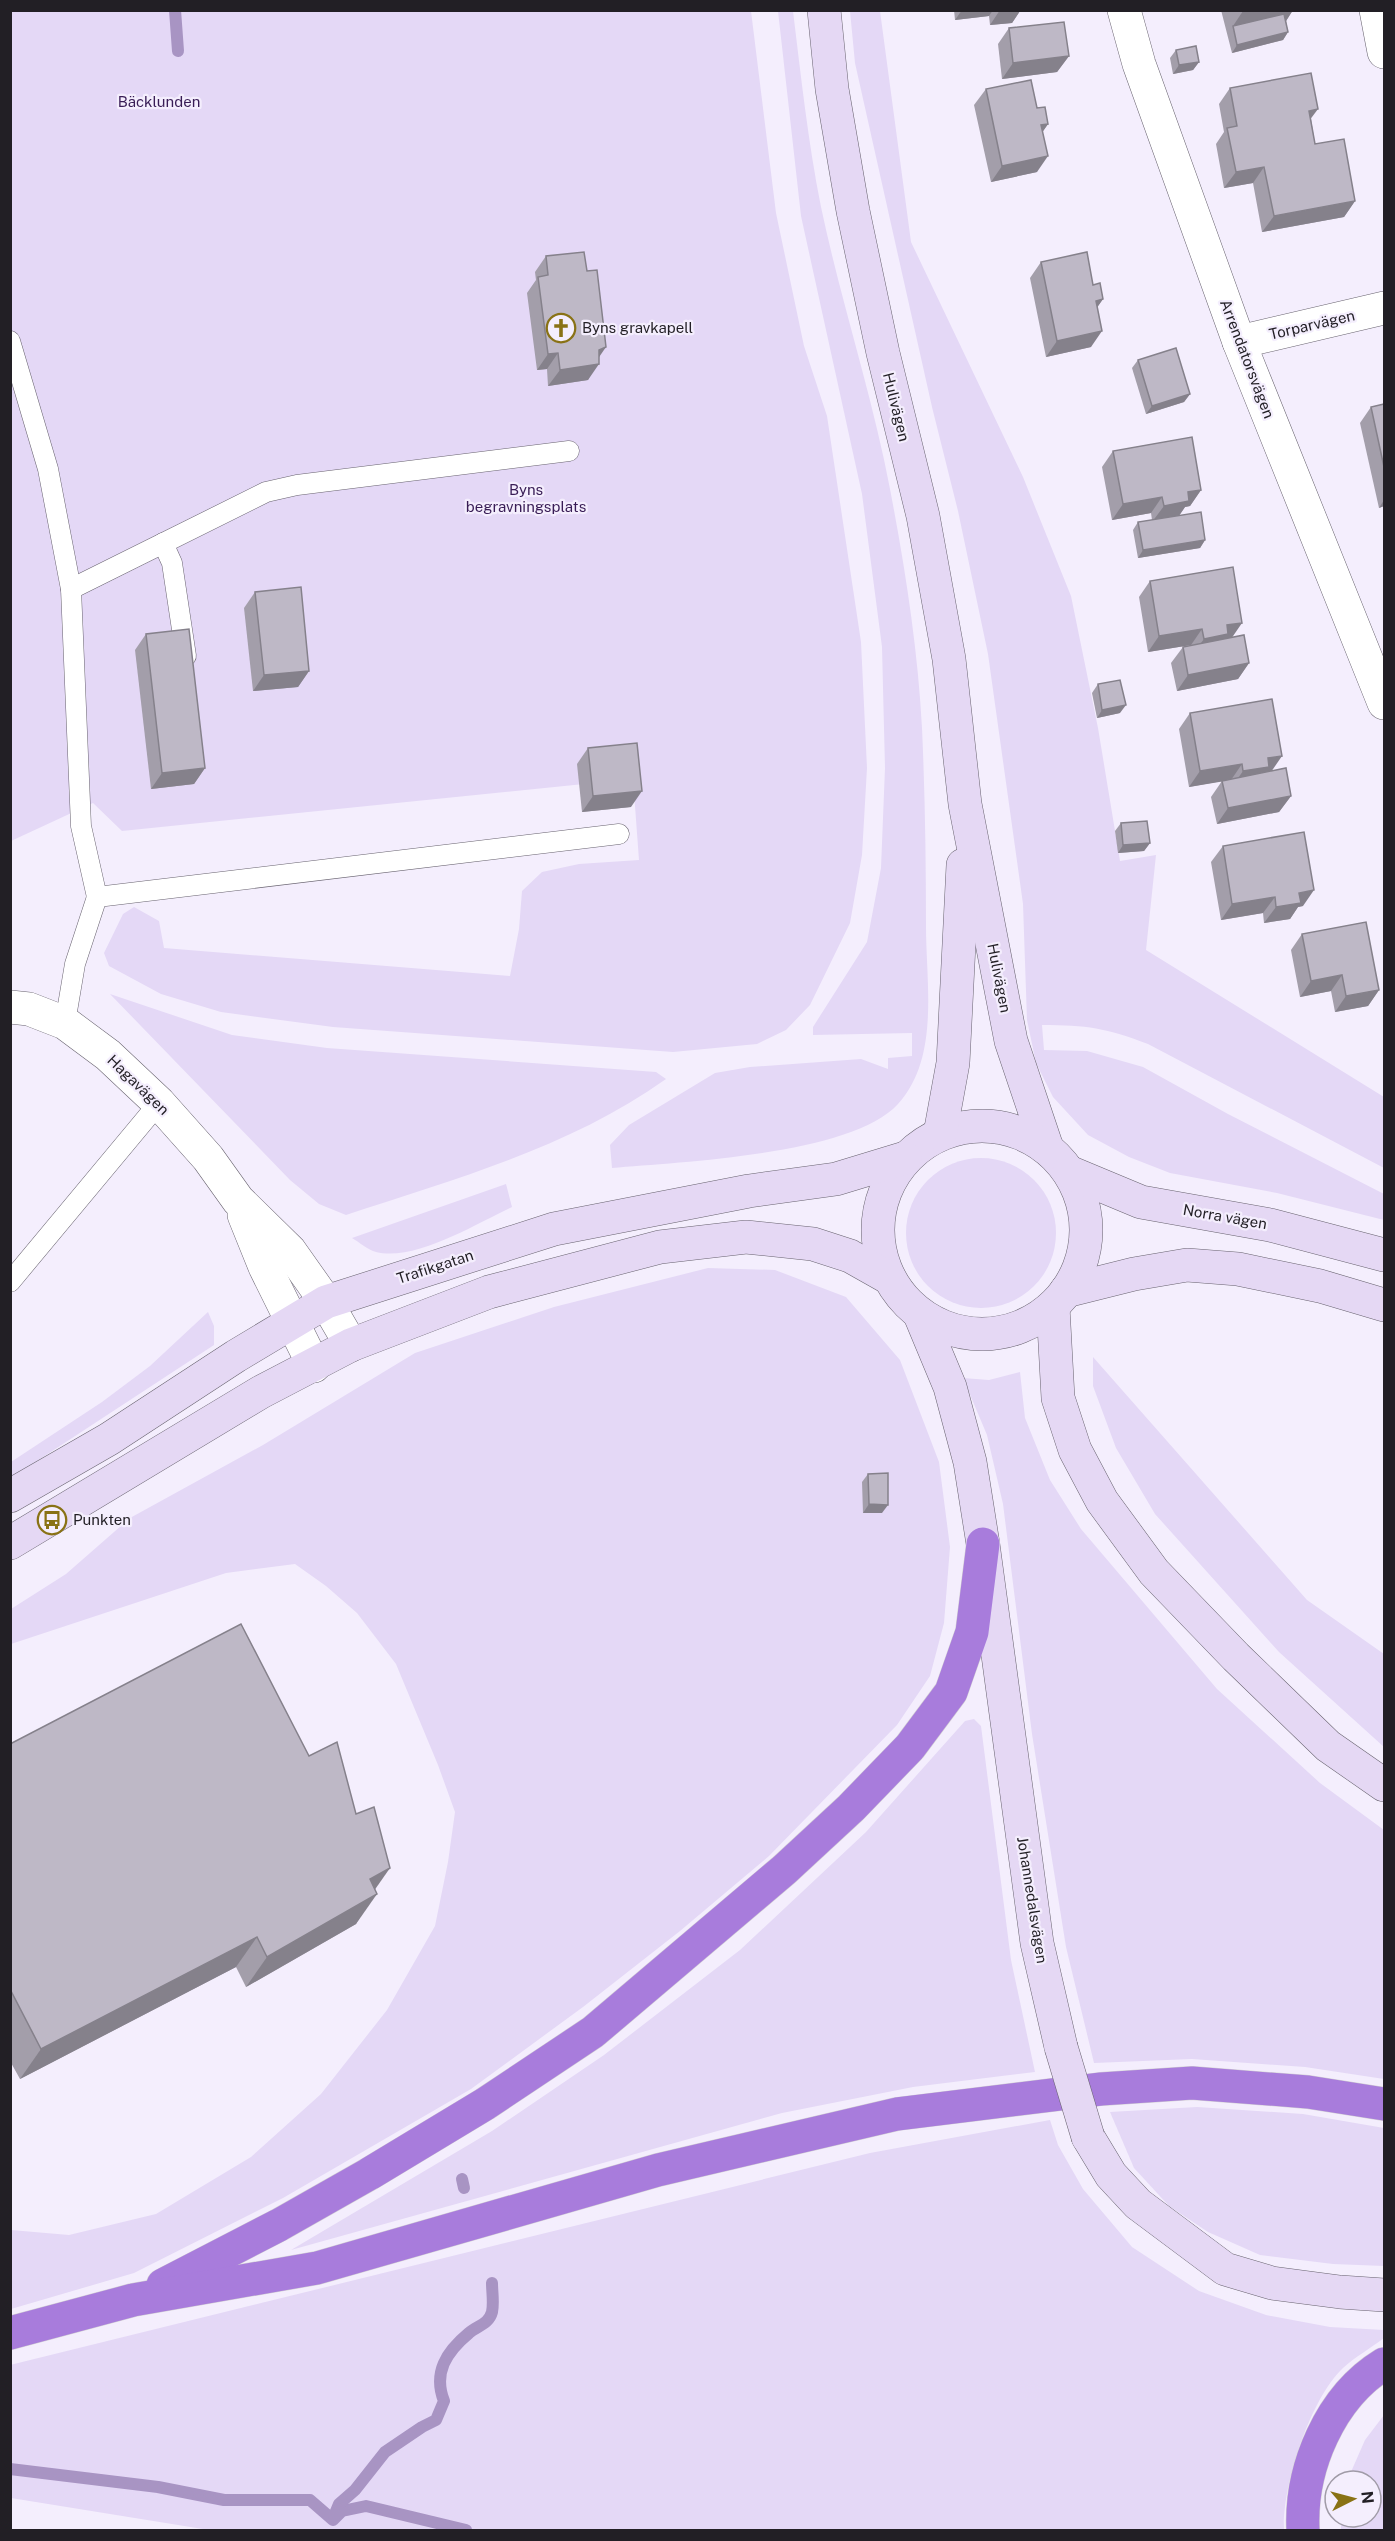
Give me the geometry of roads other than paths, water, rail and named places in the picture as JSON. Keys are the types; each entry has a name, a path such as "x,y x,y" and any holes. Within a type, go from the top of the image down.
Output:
{"highway":[{"path":"133,2300 279,2225 485,2104 593,2032 784,1870 851,1808 910,1747 951,1692 972,1632 983,1544"},
{"path":"10,2333 133,2300 317,2268 658,2170 897,2114 1101,2089 1192,2084 1308,2092 1384,2104"},
{"path":"1303,2530 1302,2514 1313,2460 1336,2409 1371,2372 1384,2364"}],"main road":[{"name":"Hulivägen","path":"824,10 832,89 853,211 883,354 922,516 950,659 965,804 1011,1041 1058,1160"},
{"name":"Hulivägen","path":"940,1134 953,1063 961,941 965,804"},
{"path":"979,1125 999,1126 1018,1132 1058,1160 1078,1188 1086,1225 1085,1244 1077,1274 1060,1299 1033,1321 1015,1329 996,1334 972,1334 949,1329 920,1314 898,1294 882,1262 877,1235 881,1200 891,1177 905,1158 922,1144 940,1134 979,1125"},
{"name":"Trafikgatan","path":"10,1496 109,1439 236,1356 326,1302 554,1229 749,1191 836,1179 905,1158"},
{"name":"Norra vägen","path":"1058,1160 1141,1203 1270,1225 1384,1256"},
{"path":"10,1543 261,1392 351,1345 489,1292 670,1245 746,1237 813,1244 850,1257 889,1278"},
{"path":"1060,1299 1134,1274 1187,1264 1238,1269 1320,1286 1384,1305"},
{"path":"1060,1299 1058,1398 1074,1450 1102,1501 1154,1572 1236,1657 1328,1746 1384,1785"},
{"name":"Johannedalsvägen","path":"920,1314 950,1387 970,1462 1037,1943 1061,2047 1088,2137 1112,2175 1138,2204 1225,2269 1272,2283 1384,2295"}],"street":[{"name":"Arrendatorsvägen","path":"1124,10 1139,64 1239,342 1384,703"},
{"path":"1376,10 1384,52"},
{"name":"Torparvägen","path":"1239,342 1384,308"},
{"name":"Hagavägen","path":"10,1007 29,1009 65,1023 108,1055 159,1103 208,1158 238,1200 290,1251 326,1302 351,1345"},
{"name":"Hagavägen","path":"238,1200 265,1266 314,1366"}],"lane":[{"path":"10,340 48,469 71,589 81,826 97,897 75,964 65,1023"},
{"path":"71,589 266,492 297,485 569,451"},
{"path":"163,543 172,563 189,677"},
{"path":"97,897 620,834"},
{"path":"10,1282 159,1103"}],"waterway":[{"path":"175,10 178,51"},
{"path":"462,2179 464,2188"},
{"path":"334,2516 339,2504 355,2490 385,2452 436,2420 444,2401 440,2381 444,2364 448,2355 461,2340 486,2322 490,2316 493,2305 492,2283"},
{"path":"10,2469 158,2487 224,2500 310,2500 333,2520 342,2511 366,2506 466,2530"}],"place":[{"name":"Byns gravkapell","path":"561,328"},
{"name":"Punkten","path":"52,1520"}],"park label":[{"name":"Bäcklunden","path":"159,102"},
{"name":"Byns begravningsplats","path":"526,498"}]}
